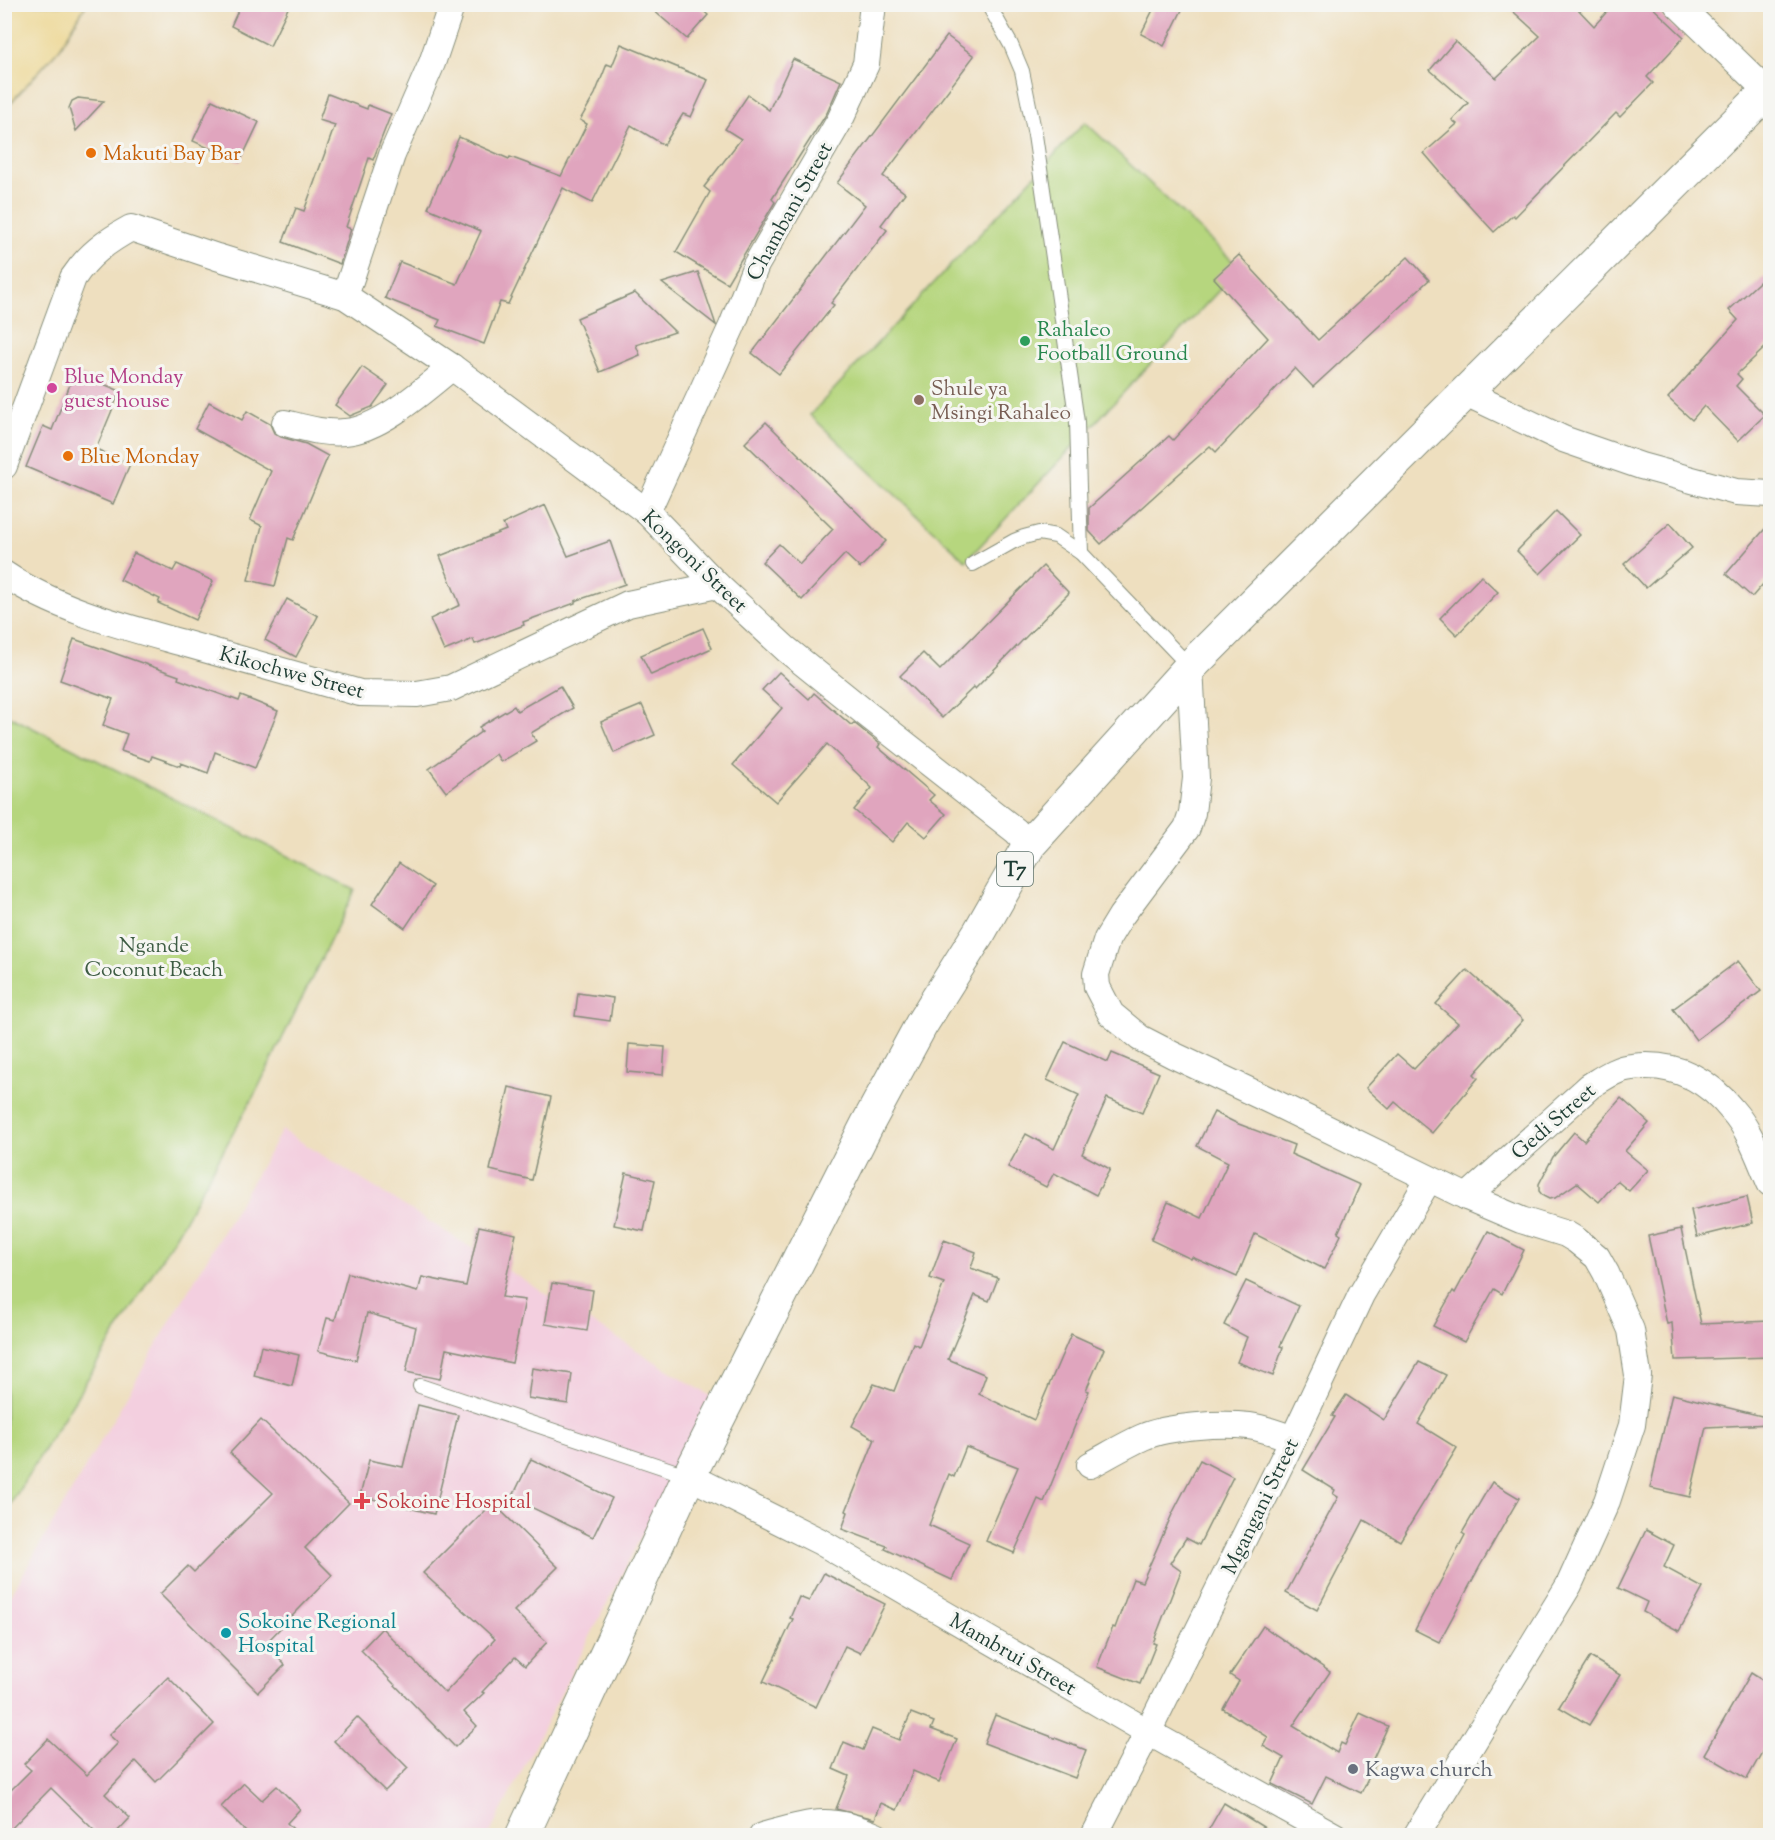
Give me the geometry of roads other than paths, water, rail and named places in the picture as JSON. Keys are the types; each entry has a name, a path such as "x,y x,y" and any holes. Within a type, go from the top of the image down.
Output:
{"highway":[{"name":"T7","path":"522,1836 689,1476 884,1094 921,1025 980,931 1029,845 1190,667 1769,91"}],"street":[{"path":"4,466 73,278 90,255 111,239 131,228 217,258 345,296 392,155 432,63 452,4"},
{"name":"Chambani Street","path":"647,513 732,327 756,265 840,120 866,64 873,4"},
{"path":"1677,4 1769,91"},
{"name":"Kongoni Street","path":"345,296 452,367 647,513 717,585 786,649 1016,831 1029,845"},
{"path":"285,423 318,432 347,432 368,425 405,404 452,367"},
{"path":"1466,393 1563,439 1641,466 1736,492 1770,494"},
{"name":"Kikochwe Street","path":"4,574 20,585 55,602 99,619 360,693 394,695 417,694 451,688 628,604 717,585"},
{"path":"1190,667 1196,767 1192,813 1187,828 1121,915 1107,939 1096,974 1097,987 1111,1014 1140,1038 1156,1047 1467,1197 1521,1220 1566,1234 1597,1257 1631,1330 1638,1375 1632,1425 1607,1501 1569,1585 1416,1836"},
{"name":"Gedi Street","path":"1467,1197 1590,1086 1611,1073 1631,1066 1671,1068 1700,1079 1732,1110 1748,1134 1770,1183"},
{"name":"Mgangani Street","path":"1094,1836 1293,1439 1361,1295 1429,1179"},
{"path":"1090,1465 1144,1436 1166,1430 1220,1425 1248,1426 1269,1430 1293,1439"},
{"name":"Mambrui Street","path":"689,1476 819,1541 1148,1732 1335,1836"},
{"path":"762,1836 816,1822 846,1824 876,1836"}],"lane":[{"path":"988,4 1011,45 1022,71 1035,135 1077,422 1081,553"},
{"path":"973,564 1014,541 1039,533 1056,536 1081,553 1190,667"},
{"path":"420,1386 689,1476"}],"place":[{"name":"Makuti Bay Bar","path":"91,153"},
{"name":"Rahaleo Football Ground","path":"1025,341"},
{"name":"Blue Monday guest house","path":"52,388"},
{"name":"Shule ya Msingi Rahaleo","path":"919,400"},
{"name":"Blue Monday","path":"68,456"},
{"name":"Sokoine Hospital","path":"362,1501"},
{"name":"Sokoine Regional Hospital","path":"226,1633"},
{"name":"Kagwa church","path":"1353,1769"}],"park label":[{"name":"Ngande Coconut Beach","path":"154,957"}]}
